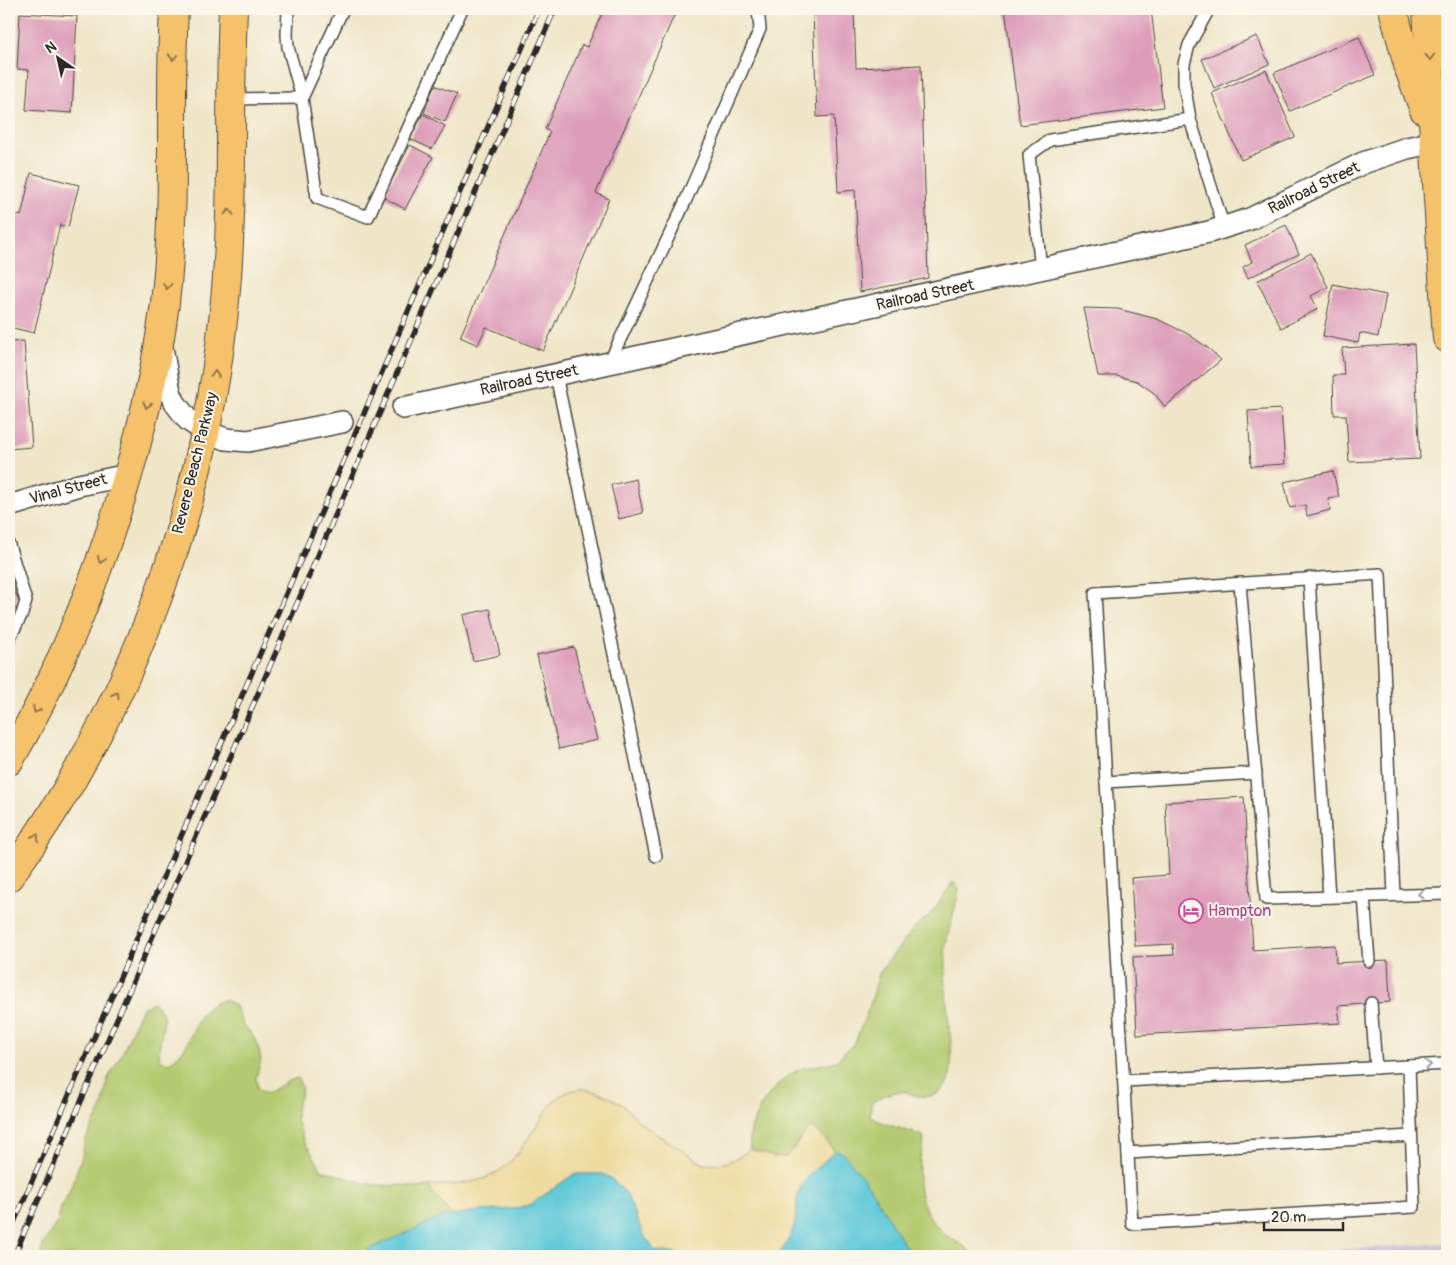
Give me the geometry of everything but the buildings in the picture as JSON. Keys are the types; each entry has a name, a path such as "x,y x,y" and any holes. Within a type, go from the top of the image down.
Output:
{"highway":[{"name":"Revere Beach Parkway","path":"9,877 74,775 107,712 137,648 169,562 206,432 217,363 227,276 233,9"},
{"path":"1393,9 1409,69 1435,142"},
{"path":"1427,9 1447,338"},
{"path":"10,754 40,702 80,614 104,553 144,417 160,340 169,260 170,15"}],"street":[{"name":"Railroad Street","path":"403,408 1194,236 1250,219 1363,164 1407,148 1435,142"},
{"path":"160,340 170,392 175,404 188,420 206,432 226,439 248,441 342,422"},
{"name":"Vinal Street","path":"9,506 79,485 128,475"}],"lane":[{"path":"288,9 286,35 302,98 317,198 368,217 462,9"},
{"path":"302,98 343,9"},
{"path":"610,363 685,202 760,30 758,9"},
{"path":"1209,9 1189,45 1185,59 1184,83 1190,119 1224,228"},
{"path":"231,99 302,98"},
{"path":"1041,270 1029,155 1050,140 1190,119"},
{"path":"556,374 656,856"},
{"path":"9,545 26,601 22,614 9,639"},
{"path":"1394,895 1380,574 1096,593 1132,1224 1414,1207 1408,1066"},
{"path":"1309,578 1329,897"},
{"path":"1240,583 1266,899 1447,894"},
{"path":"1106,782 1256,772"},
{"path":"1364,896 1369,960"},
{"path":"1371,1004 1376,1068"},
{"path":"1124,1081 1447,1064"},
{"path":"1128,1153 1411,1136"}],"shaded area":[{"path":"1447,1243 1447,1256 1242,1256"}],"green space":[{"path":"953,882 959,889 947,937 946,949 945,980 952,1061 947,1083 941,1091 931,1096 917,1096 901,1092 882,1096 871,1104 870,1117 923,1136 919,1177 923,1202 940,1230 967,1249 972,1256 777,1256 784,1248 834,1150 817,1130 800,1138 787,1157 772,1156 750,1149 750,1138 756,1115 769,1094 787,1077 801,1069 838,1060 851,1047 856,1040 870,1005 879,974 915,927 931,914"},
{"path":"225,1000 235,1006 243,1024 253,1036 258,1047 261,1059 256,1078 258,1089 266,1094 288,1081 298,1078 302,1089 296,1110 296,1120 304,1141 322,1170 368,1184 402,1185 418,1188 428,1186 452,1216 553,1256 40,1256 44,1243 58,1220 61,1207 69,1193 82,1156 85,1141 102,1107 108,1078 122,1054 141,1009 153,1002 161,1011 164,1019 159,1050 160,1061 169,1063 184,1049 204,1011 217,1002"}],"sand":[{"path":"583,1089 601,1093 613,1099 650,1130 706,1164 713,1165 726,1162 750,1149 773,1157 787,1157 809,1128 817,1130 834,1150 802,1184 798,1194 793,1229 787,1243 777,1256 684,1256 655,1251 643,1234 626,1193 602,1174 574,1174 530,1205 512,1209 469,1212 452,1216 428,1186 466,1183 494,1174 515,1157 558,1097"}],"water":[{"path":"834,1150 843,1153 869,1186 911,1256 777,1256 787,1243 793,1229 798,1194 802,1184"},
{"path":"574,1174 602,1174 611,1178 626,1193 643,1234 655,1251 684,1256 354,1256 442,1217 469,1212 512,1209 530,1205"}],"railway":[{"path":"9,1234 539,9"},
{"path":"14,1256 555,9"}],"place":[{"name":"Hampton","path":"1191,911"}]}
